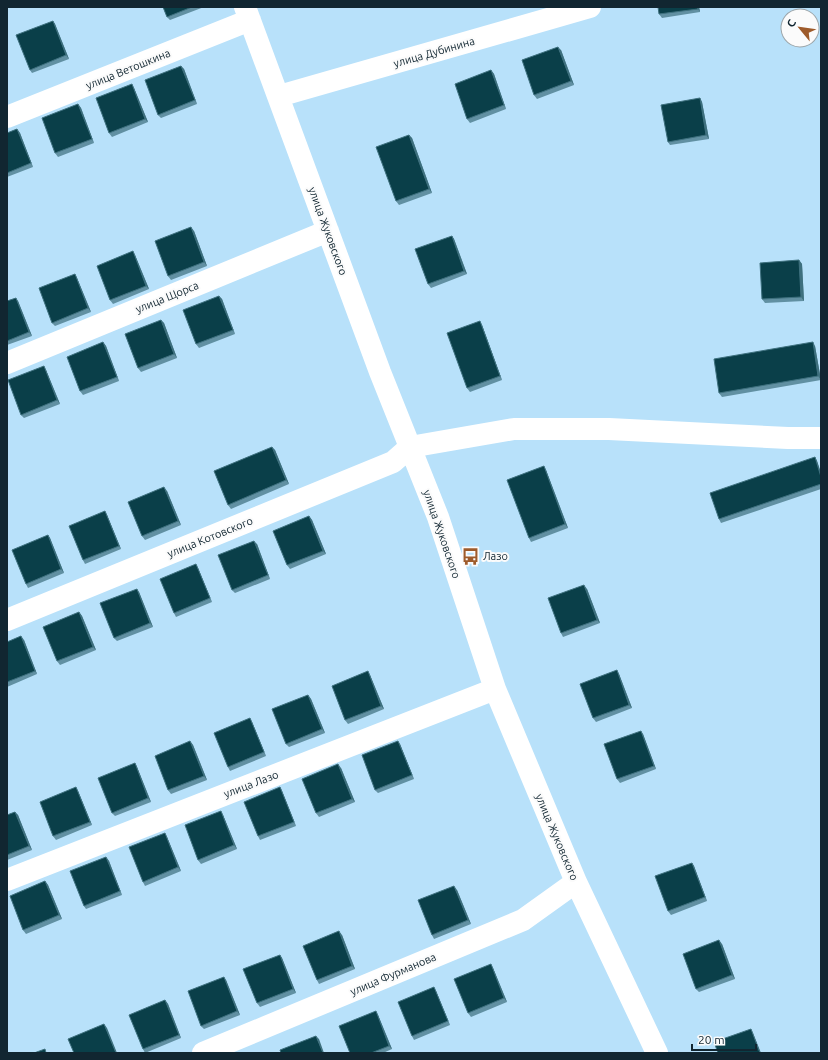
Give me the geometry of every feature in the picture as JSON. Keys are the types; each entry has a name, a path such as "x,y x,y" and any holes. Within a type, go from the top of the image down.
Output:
{"street":[{"name":"улица Дубинина","path":"279,96 590,7"},
{"name":"улица Жуковского","path":"247,14 410,447 438,517 495,689 576,882 657,1053"},
{"name":"улица Ветошкина","path":"7,117 247,14"},
{"name":"улица Щорса","path":"7,362 328,231"},
{"path":"410,447 514,429 609,429 788,438 821,438"},
{"name":"улица Котовского","path":"7,620 393,462 410,447"},
{"name":"улица Лазо","path":"7,880 495,689"},
{"name":"улица Фурманова","path":"203,1053 523,920 576,882"}],"building":[{"path":"163,7 192,7 167,17"},
{"path":"658,7 697,7 698,9 659,14"},
{"path":"53,21 66,55 30,70 16,35"},
{"path":"558,47 571,81 534,95 522,60"},
{"path":"181,66 195,100 158,115 145,80"},
{"path":"491,70 504,105 467,119 455,84"},
{"path":"132,84 145,119 109,133 96,98"},
{"path":"700,98 706,135 668,142 661,105"},
{"path":"78,104 92,139 55,153 42,118"},
{"path":"17,129 31,163 7,173 7,133"},
{"path":"409,135 429,189 396,201 376,147"},
{"path":"191,227 204,262 168,276 155,241"},
{"path":"452,236 464,271 428,284 415,249"},
{"path":"133,251 146,286 110,300 97,266"},
{"path":"799,260 801,297 762,299 760,263"},
{"path":"75,274 88,308 52,323 39,288"},
{"path":"219,296 233,330 196,344 183,310"},
{"path":"16,298 29,332 7,341 7,301"},
{"path":"161,320 174,354 138,368 125,334"},
{"path":"480,321 500,376 467,388 447,333"},
{"path":"103,342 117,377 80,391 67,357"},
{"path":"813,342 818,376 719,393 714,359"},
{"path":"44,366 57,400 21,415 8,380"},
{"path":"272,447 286,480 228,505 214,471"},
{"path":"815,457 821,477 821,484 719,519 710,493"},
{"path":"544,466 565,524 529,538 507,480"},
{"path":"164,487 178,521 142,536 128,502"},
{"path":"105,511 119,546 83,560 69,526"},
{"path":"309,516 323,551 287,565 273,531"},
{"path":"48,535 61,569 26,584 12,550"},
{"path":"254,541 268,575 232,590 218,555"},
{"path":"196,564 210,598 174,613 160,579"},
{"path":"584,585 597,620 561,633 548,598"},
{"path":"137,589 150,623 114,638 100,603"},
{"path":"79,612 93,647 57,661 43,627"},
{"path":"21,636 35,671 7,682 7,642"},
{"path":"617,670 629,705 593,718 580,684"},
{"path":"368,671 381,706 345,720 332,686"},
{"path":"308,695 322,729 286,744 272,709"},
{"path":"250,718 264,752 228,767 214,733"},
{"path":"641,731 654,766 617,779 604,744"},
{"path":"190,741 204,776 168,790 155,756"},
{"path":"398,741 412,775 375,790 362,755"},
{"path":"135,763 148,798 112,813 98,778"},
{"path":"338,764 352,799 316,813 302,779"},
{"path":"76,787 90,822 53,836 40,802"},
{"path":"280,787 294,822 258,836 244,802"},
{"path":"221,811 234,845 198,860 185,825"},
{"path":"15,812 29,846 7,855 7,815"},
{"path":"165,833 178,867 143,882 129,847"},
{"path":"106,857 120,891 84,906 70,871"},
{"path":"692,863 705,897 668,911 655,876"},
{"path":"45,881 59,915 23,930 10,896"},
{"path":"454,886 468,920 432,935 418,900"},
{"path":"339,931 352,966 317,980 303,946"},
{"path":"719,940 732,975 696,989 683,954"},
{"path":"280,955 293,989 257,1003 243,969"},
{"path":"491,964 504,998 468,1013 454,979"},
{"path":"224,977 237,1011 201,1026 188,991"},
{"path":"434,987 448,1021 412,1036 398,1002"},
{"path":"165,1000 179,1035 143,1049 129,1015"},
{"path":"376,1011 389,1046 371,1053 350,1053 339,1026"},
{"path":"104,1024 116,1053 74,1053 68,1039"},
{"path":"751,1029 760,1053 718,1053 714,1042"},
{"path":"316,1036 323,1053 281,1053 280,1050"},
{"path":"45,1049 46,1053 34,1053"}],"place":[{"name":"Лазо","path":"470,556"}]}
